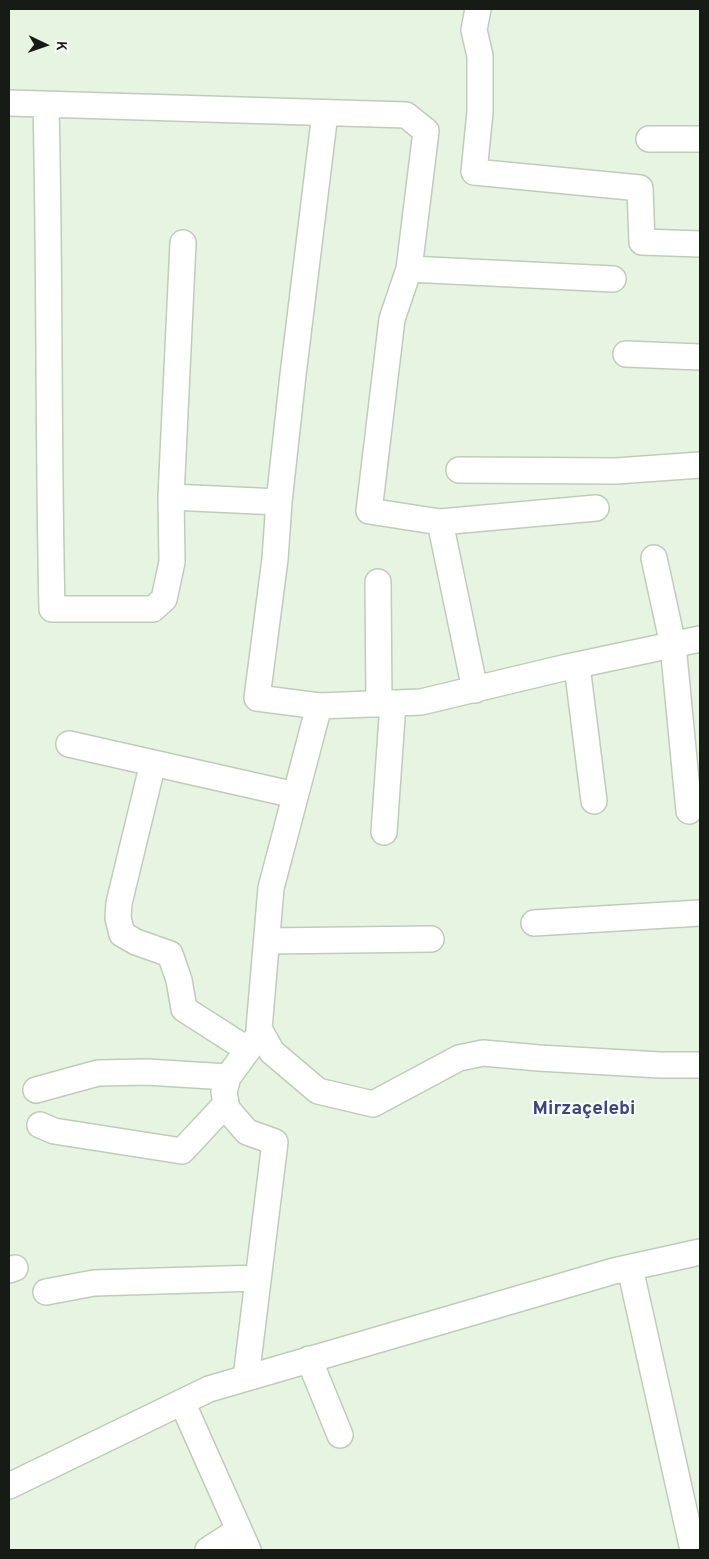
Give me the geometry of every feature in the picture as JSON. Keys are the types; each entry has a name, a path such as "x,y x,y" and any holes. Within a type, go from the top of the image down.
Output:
{"street":[{"path":"478,9 474,30 480,56 480,112 474,172 640,188 642,242 700,244"},
{"path":"9,103 406,115 426,131 408,269 392,320 369,511 440,522 596,508"},
{"path":"46,105 49,497 52,609 153,609 164,599 172,562 172,497 183,243"},
{"path":"325,114 278,502 275,559 257,698 318,706 421,702 700,639"},
{"path":"649,139 700,139"},
{"path":"408,269 613,279"},
{"path":"626,354 700,357"},
{"path":"459,470 616,471 700,465"},
{"path":"172,497 278,502"},
{"path":"440,522 474,690"},
{"path":"654,558 674,645 689,811"},
{"path":"378,582 386,703 384,832"},
{"path":"577,666 594,801"},
{"path":"246,1378 275,1142 247,1132 227,1109 224,1092 228,1077 254,1041 259,1029 271,888 318,706"},
{"path":"69,744 295,795"},
{"path":"152,763 119,904 118,918 122,934 136,942 170,954 179,980 184,1008 254,1041 272,1052 318,1091 373,1104 459,1058 483,1053 642,1064 700,1065"},
{"path":"534,923 700,913"},
{"path":"267,941 431,939"},
{"path":"36,1090 98,1073 146,1072 228,1077"},
{"path":"40,1125 54,1131 182,1151 226,1104"},
{"path":"9,1486 209,1389 630,1268 700,1252"},
{"path":"630,1268 693,1550"},
{"path":"46,1292 94,1283 258,1278"},
{"path":"310,1360 340,1435"},
{"path":"182,1402 244,1540 208,1550"}],"district":[{"name":"Mirzaçelebi","path":"584,1110"}]}
